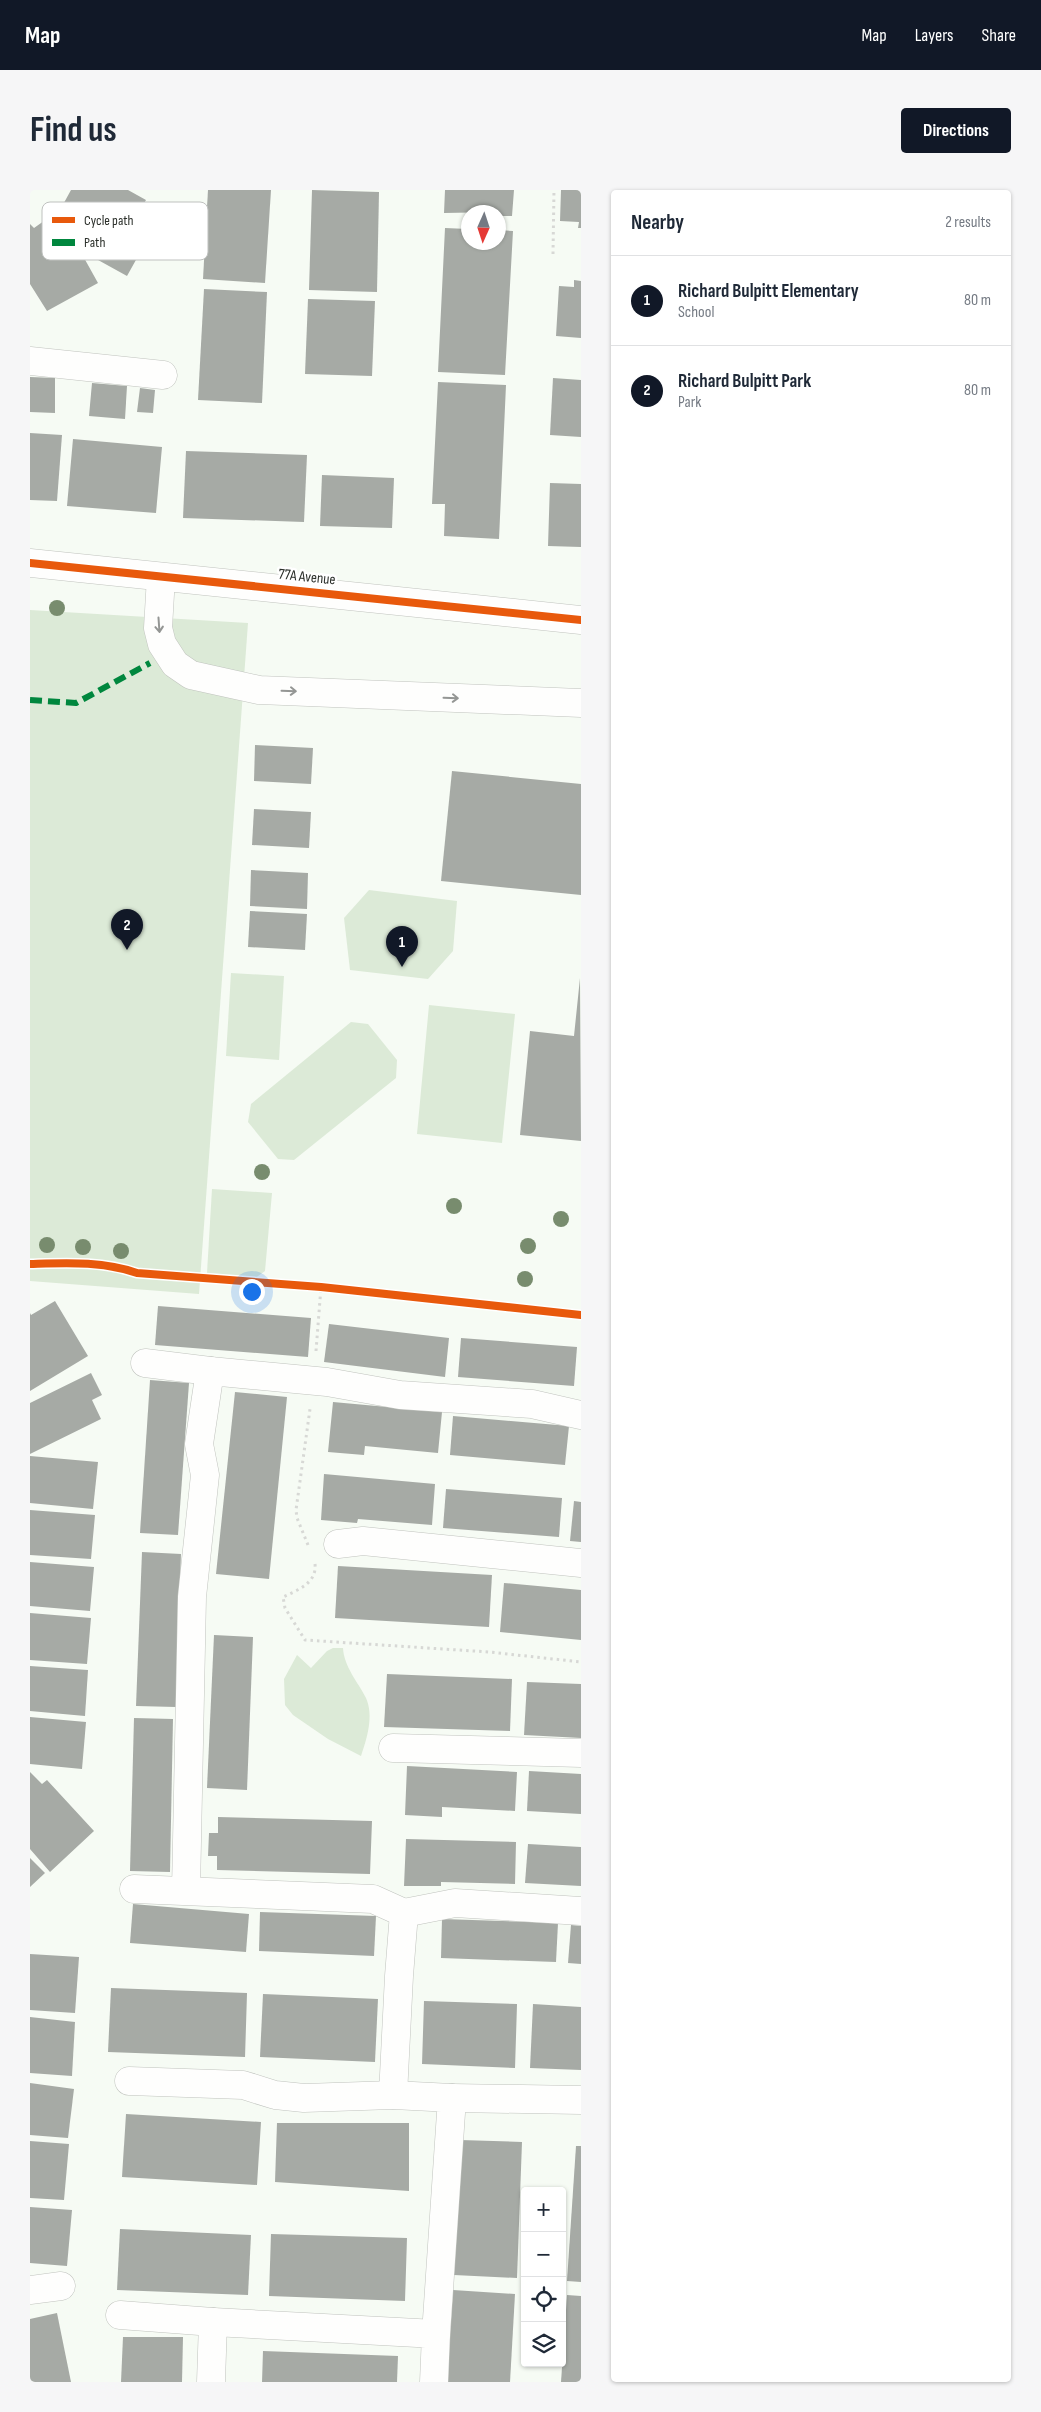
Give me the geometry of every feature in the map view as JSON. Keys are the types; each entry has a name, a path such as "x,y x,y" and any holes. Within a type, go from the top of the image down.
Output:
{"street":[{"path":"30,361 163,375"},
{"name":"77A Avenue","path":"30,563 581,620"},
{"path":"161,577 158,628 162,644 174,664 191,675 259,690 581,703"},
{"path":"145,1363 313,1381 400,1395 532,1404 581,1414"},
{"path":"186,1890 192,1597 206,1475 199,1444 210,1371"},
{"path":"338,1544 363,1541 581,1563"},
{"path":"393,1748 581,1753"},
{"path":"134,1889 373,1899 404,1913 455,1903 581,1911"},
{"path":"393,2095 398,1976 404,1913"},
{"path":"129,2081 243,2085 275,2095 304,2098 393,2095 581,2100"},
{"path":"434,2382 452,2098"},
{"path":"30,2290 61,2286"},
{"path":"120,2315 436,2334"},
{"path":"211,2382 213,2322"}],"path":[{"path":"553,254 554,190"},
{"path":"312,1287 331,1288"},
{"path":"321,1287 313,1381 296,1510 299,1523 313,1554 316,1568 311,1580 299,1590 283,1597 285,1608 305,1640 489,1652 581,1662"},
{"path":"313,1554 338,1544"}],"green space":[{"path":"30,610 248,623 199,1294 30,1281"},
{"path":"369,890 457,901 453,951 428,979 350,970 344,918"},
{"path":"231,973 284,976 279,1060 226,1056"},
{"path":"429,1005 515,1014 502,1143 417,1134"},
{"path":"351,1022 368,1024 397,1060 396,1078 294,1160 278,1159 248,1122 251,1104"},
{"path":"212,1189 272,1193 265,1271 254,1279 207,1273"},
{"path":"333,1648 343,1648 346,1662 368,1705 370,1720 361,1756 328,1739 293,1715 285,1705 284,1679 297,1655 311,1668 327,1651"}],"building":[{"path":"71,190 128,190 146,200 145,202 64,202"},
{"path":"208,190 271,190 265,283 203,279 204,260 208,260"},
{"path":"312,190 379,192 377,292 309,290"},
{"path":"445,190 514,190 512,216 506,216 506,205 461,205 461,213 444,213"},
{"path":"561,190 581,190 581,228 578,228 579,222 560,221"},
{"path":"42,222 42,260 85,260 98,283 47,311 30,284 30,224 34,228"},
{"path":"445,228 461,229 461,250 506,250 506,231 513,231 505,375 438,372"},
{"path":"98,260 136,260 127,276"},
{"path":"574,280 581,281 581,338 556,336 559,286 574,287"},
{"path":"204,289 267,292 262,403 198,400"},
{"path":"308,299 375,301 372,376 305,374"},
{"path":"30,377 55,378 55,413 30,412"},
{"path":"553,378 581,380 581,437 550,435"},
{"path":"438,382 506,385 499,539 444,536 445,504 432,504"},
{"path":"92,383 127,386 125,419 89,416"},
{"path":"140,388 155,390 153,413 137,412"},
{"path":"30,433 62,435 57,501 30,500"},
{"path":"73,439 162,447 156,513 67,506"},
{"path":"186,451 307,455 304,522 183,518"},
{"path":"322,475 394,478 392,528 320,526"},
{"path":"550,483 581,484 581,547 548,546"},
{"path":"255,745 313,748 311,784 254,781"},
{"path":"452,771 581,784 581,895 441,881"},
{"path":"254,809 311,812 309,848 252,845"},
{"path":"251,870 308,873 307,909 250,906"},
{"path":"250,911 307,914 305,950 248,947"},
{"path":"580,978 581,1141 520,1135 530,1031 574,1036"},
{"path":"55,1301 88,1356 30,1391 30,1313 31,1315"},
{"path":"158,1306 311,1318 308,1357 155,1345"},
{"path":"329,1324 449,1338 445,1377 324,1362"},
{"path":"461,1338 577,1347 574,1386 458,1377"},
{"path":"91,1373 102,1395 92,1400 101,1419 30,1454 30,1403"},
{"path":"150,1380 189,1383 178,1535 140,1533"},
{"path":"235,1392 287,1397 269,1579 216,1574"},
{"path":"333,1402 442,1412 438,1453 365,1446 364,1455 328,1452"},
{"path":"453,1416 569,1426 565,1465 450,1455"},
{"path":"30,1456 98,1462 93,1509 30,1503"},
{"path":"324,1474 435,1484 432,1525 358,1519 357,1523 321,1520"},
{"path":"446,1489 562,1498 559,1537 443,1528"},
{"path":"574,1501 581,1502 581,1542 570,1541"},
{"path":"30,1510 95,1515 91,1559 30,1555"},
{"path":"142,1552 181,1554 176,1707 136,1706"},
{"path":"30,1562 94,1567 90,1611 30,1606"},
{"path":"338,1566 492,1575 489,1627 335,1618"},
{"path":"504,1583 581,1590 581,1640 500,1632"},
{"path":"30,1613 91,1618 87,1664 30,1660"},
{"path":"214,1635 253,1637 247,1790 207,1788"},
{"path":"30,1666 88,1670 85,1716 30,1711"},
{"path":"387,1674 512,1679 510,1731 384,1727"},
{"path":"527,1682 581,1684 581,1738 524,1735"},
{"path":"30,1717 86,1722 82,1769 30,1764"},
{"path":"134,1718 173,1719 170,1872 130,1871"},
{"path":"407,1766 517,1772 515,1811 442,1807 442,1817 405,1815"},
{"path":"529,1771 581,1774 581,1814 527,1811"},
{"path":"30,1772 42,1784 47,1780 94,1831 50,1872 30,1849"},
{"path":"218,1817 372,1821 370,1874 217,1870 217,1856 208,1856 209,1833 218,1833"},
{"path":"406,1839 516,1842 515,1884 441,1882 441,1886 404,1886"},
{"path":"528,1844 581,1847 581,1886 525,1883"},
{"path":"30,1858 45,1873 30,1887"},
{"path":"133,1904 249,1914 246,1952 130,1943"},
{"path":"260,1912 376,1916 374,1956 259,1951"},
{"path":"442,1919 558,1923 556,1962 441,1958"},
{"path":"571,1925 581,1926 581,1964 568,1963"},
{"path":"30,1954 79,1957 75,2013 30,2010"},
{"path":"111,1988 247,1993 245,2057 108,2052"},
{"path":"263,1994 378,1999 375,2062 260,2057"},
{"path":"424,2001 517,2004 515,2068 422,2064"},
{"path":"533,2004 581,2007 581,2070 530,2068"},
{"path":"30,2017 75,2022 72,2076 30,2073"},
{"path":"30,2083 74,2089 68,2138 30,2135"},
{"path":"126,2114 261,2122 257,2185 122,2177"},
{"path":"277,2123 409,2123 409,2191 275,2182"},
{"path":"460,2140 522,2142 517,2278 454,2275"},
{"path":"30,2141 69,2144 64,2200 30,2198"},
{"path":"576,2146 581,2146 581,2282 567,2281"},
{"path":"30,2207 72,2210 67,2266 30,2263"},
{"path":"120,2229 251,2235 248,2295 117,2290"},
{"path":"271,2234 407,2238 405,2301 269,2296"},
{"path":"453,2290 515,2294 510,2382 447,2382"},
{"path":"567,2295 581,2296 581,2382 561,2382 562,2367 566,2367"},
{"path":"57,2313 71,2382 30,2382 30,2319"},
{"path":"123,2337 183,2337 182,2382 121,2382"},
{"path":"263,2351 398,2356 397,2382 262,2382"}],"marked path":[{"path":"30,700 76,703 150,663"}],"cycle path":[{"path":"30,563 581,620"},
{"path":"30,1264 71,1263 111,1266 137,1273 321,1287 581,1315"}],"place":[{"name":"Richard Bulpitt Park","path":"127,950"},
{"name":"Richard Bulpitt Elementary","path":"402,967"}]}
